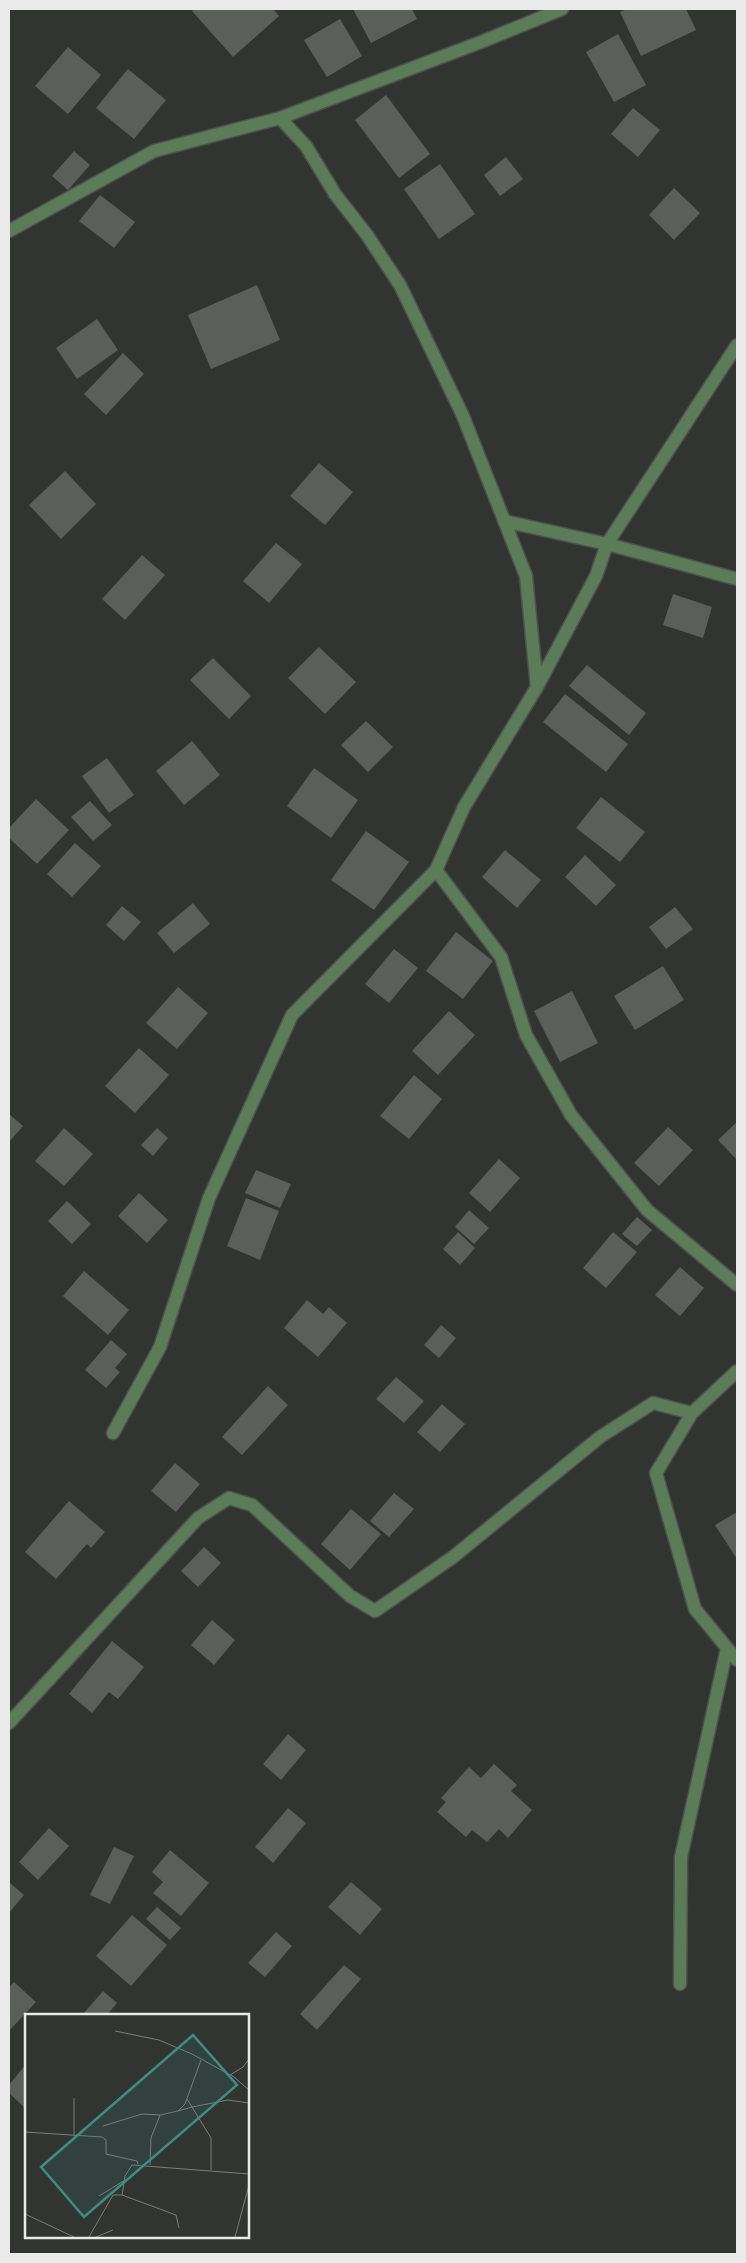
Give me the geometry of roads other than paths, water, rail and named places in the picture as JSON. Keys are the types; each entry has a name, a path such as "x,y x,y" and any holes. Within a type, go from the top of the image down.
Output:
{"street":[{"path":"9,231 154,151 280,118 481,42 562,9"},
{"path":"280,118 306,146 335,194 400,285 463,416 526,576 537,687"},
{"path":"112,1433 160,1347 209,1198 292,1015 436,870 464,807 537,687 596,576 608,544 737,345"},
{"path":"504,521 608,544 737,579"},
{"path":"436,870 501,957 526,1035 571,1114 647,1210 737,1285"},
{"path":"737,1371 692,1413 656,1473 695,1609 737,1660"},
{"path":"9,1723 198,1518 229,1498 252,1505 350,1596 375,1611 452,1557 600,1437 653,1403 692,1413"},
{"path":"680,1984 681,1857 727,1648"}]}
